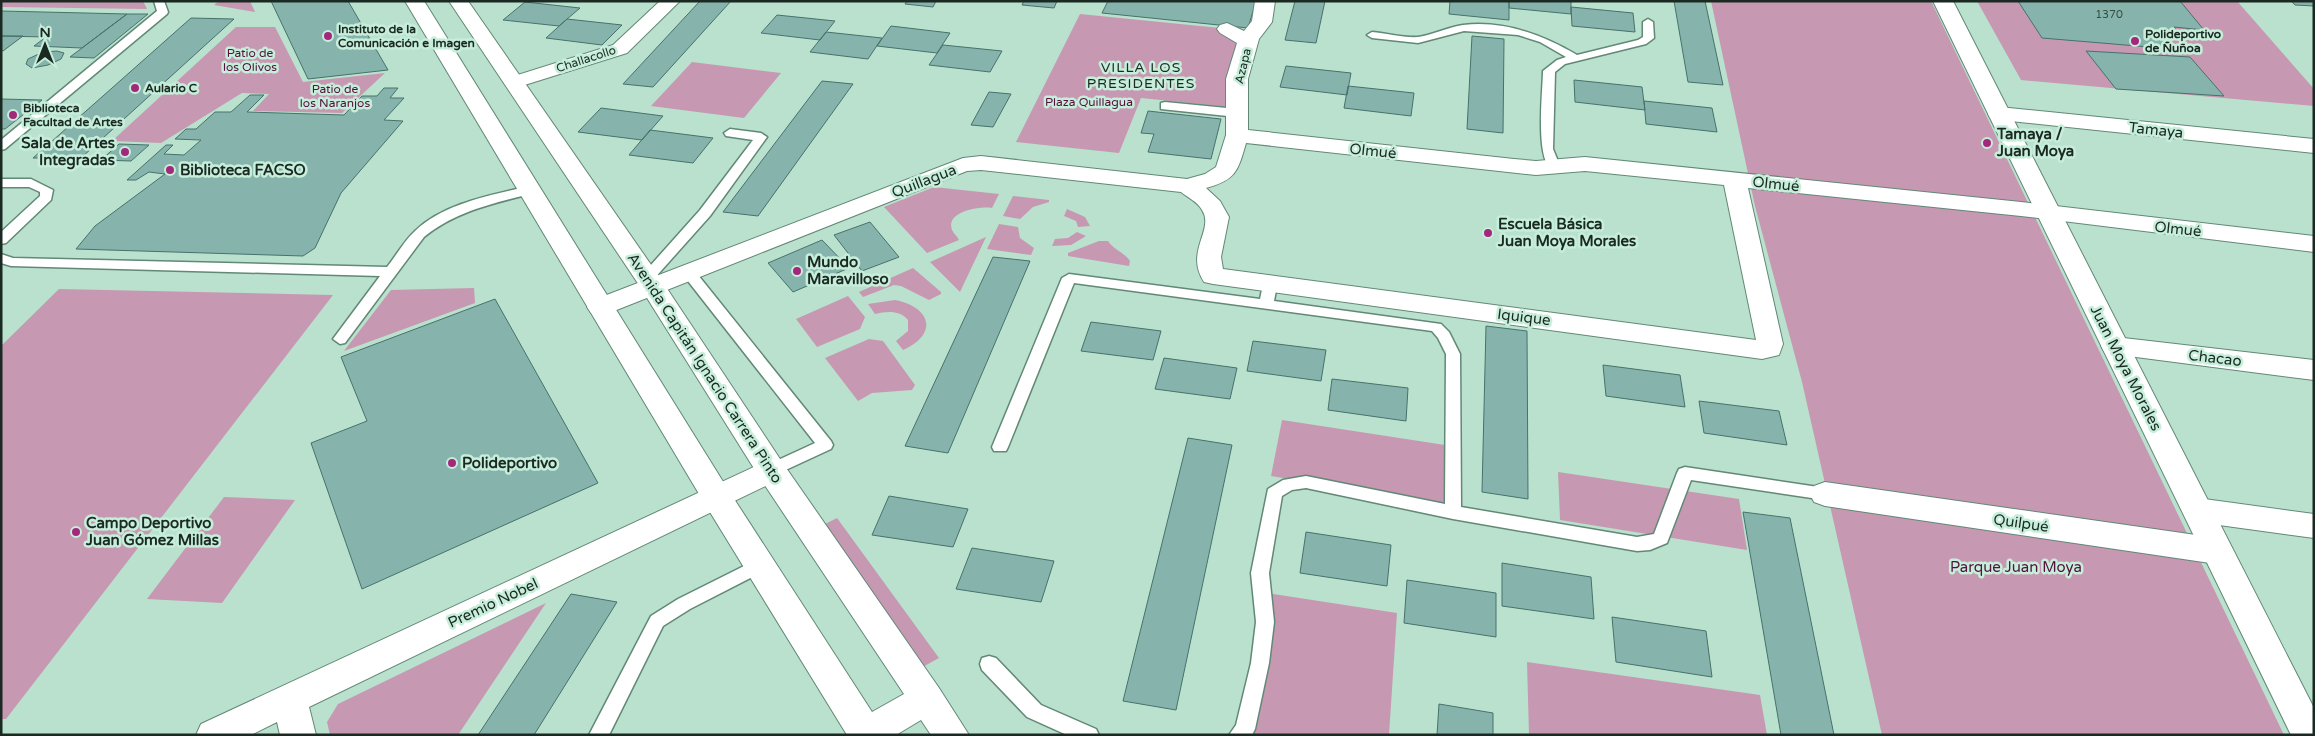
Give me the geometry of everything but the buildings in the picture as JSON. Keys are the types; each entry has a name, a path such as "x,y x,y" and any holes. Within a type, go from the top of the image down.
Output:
{"street":[{"name":"Avenida Capitán Ignacio Carrera Pinto","path":"414,1 492,88 649,282 771,470 951,735"},
{"name":"Avenida Capitán Ignacio Carrera Pinto","path":"458,1 492,88 528,190 716,496 867,734"},
{"name":"Challacollo","path":"492,88 620,49 671,1"},
{"name":"Azapa","path":"1237,124 1238,79 1248,41 1253,31 1262,22 1265,1"},
{"name":"Juan Moya Morales","path":"1943,1 2217,551 2307,721"},
{"path":"1227,29 1248,41"},
{"name":"Tamaya","path":"1999,114 2314,146"},
{"name":"Olmué","path":"1237,124 1514,166 1585,164 2048,213 2314,244"},
{"name":"Quillagua","path":"600,307 649,282 689,273 963,165 981,163 1187,186 1222,174 1227,168 1237,124"},
{"name":"Iquique","path":"1187,186 1214,208 1217,216 1217,225 1206,260 1213,276 1268,295 1762,350 1769,348 1770,344 1734,179"},
{"name":"Chacao","path":"2115,346 2314,370"},
{"name":"Premio Nobel","path":"214,735 771,470"},
{"name":"Quilpué","path":"1825,494 2217,551"},
{"path":"2197,510 2314,526"},
{"path":"289,699 298,735"},
{"path":"867,734 927,699"}],"lane":[{"path":"1,146 162,12 158,1"},
{"path":"1554,166 1548,148 1549,71 1561,62 1642,42 1649,38 1648,22"},
{"path":"1372,35 1418,40 1464,28 1519,32 1544,40 1575,58"},
{"path":"1165,106 1237,124"},
{"path":"649,282 705,213 761,137 730,133"},
{"path":"1,182 31,183 47,190 46,197 1,240"},
{"path":"340,339 419,234 440,217 528,190"},
{"path":"1,258 11,262 391,272"},
{"path":"689,273 825,444 771,470"},
{"path":"1000,447 1068,278 1268,295 1436,327 1444,335 1453,354 1453,512"},
{"path":"1239,735 1246,730 1260,663 1265,622 1260,572 1274,493 1289,484 1306,482 1453,512 1637,544 1650,543 1661,538 1685,473 1825,494"},
{"path":"600,735 657,621 684,604 760,565"},
{"path":"989,664 1034,711 1089,735"}],"green space":[{"path":"1,1 143,1 147,9 1,7"},
{"path":"219,1 250,1 255,12 214,5"},
{"name":"Parque Juan Moya","path":"1711,1 1931,1 2284,735 1882,735 1802,382 1755,206"},
{"name":"Polideportivo de Ñuñoa","path":"1977,1 2237,1 2314,89 2314,106 2021,80"},
{"name":"Plaza Quillagua","path":"1080,14 1220,28 1244,44 1230,107 1141,98 1119,153 1016,142"},
{"name":"Patio de los Olivos","path":"236,27 275,27 303,82 385,73 342,113 253,111 269,94 242,93 161,143 112,141"},
{"path":"692,62 781,73 744,118 651,106"},
{"path":"934,187 999,194 992,208 965,211 954,218 951,224 952,230 959,240 927,253 884,207"},
{"path":"1013,196 1049,200 1049,202 1033,207 1020,219 1003,216"},
{"path":"1067,209 1085,217 1090,226 1078,227 1076,221 1064,216"},
{"path":"999,224 1018,227 1020,238 1034,248 1031,255 987,249"},
{"path":"1077,232 1086,236 1071,245 1052,246 1055,239 1068,238"},
{"path":"986,237 960,292 930,262"},
{"path":"1099,241 1108,241 1128,258 1130,261 1129,266 1068,256 1068,253"},
{"path":"913,268 941,294 929,300 901,286 894,285 863,297 859,292"},
{"path":"474,288 475,303 344,351 391,290"},
{"name":"Campo Deportivo Juan Gómez Millas","path":"59,289 333,295 6,719 1,719 1,346"},
{"path":"848,296 865,317 860,329 817,347 796,319"},
{"path":"895,300 916,309 923,315 926,322 926,329 922,336 914,344 903,350 896,341 908,331 908,320 901,314 893,312 875,314 868,304"},
{"path":"869,339 883,341 915,385 912,390 872,393 858,401 825,358"},
{"path":"1282,420 1458,447 1454,506 1271,476"},
{"path":"1558,472 1739,499 1747,550 1560,520"},
{"path":"224,497 295,500 222,603 147,599"},
{"path":"837,518 939,658 919,669 819,527"},
{"path":"1261,592 1397,613 1389,735 1238,735"},
{"path":"546,603 458,735 330,735 327,722 338,704"},
{"path":"1527,662 1760,695 1767,735 1529,735"}],"place":[{"name":"Instituto de la Comunicación e Imagen","path":"328,36"},
{"name":"Polideportivo de Ñuñoa","path":"2135,41"},
{"name":"Aulario C","path":"135,88"},
{"name":"Biblioteca Facultad de Artes","path":"13,115"},
{"name":"Tamaya / Juan Moya","path":"1987,143"},
{"name":"Sala de Artes Integradas","path":"125,152"},
{"name":"Biblioteca FACSO","path":"170,170"},
{"name":"Escuela Básica Juan Moya Morales","path":"1488,233"},
{"name":"Mundo Maravilloso","path":"797,271"},
{"name":"Polideportivo","path":"452,463"},
{"name":"Campo Deportivo Juan Gómez Millas","path":"76,532"}],"district":[{"name":"VILLA LOS PRESIDENTES","path":"1141,76"}],"park label":[{"name":"Patio de los Naranjos","path":"335,96"}]}
